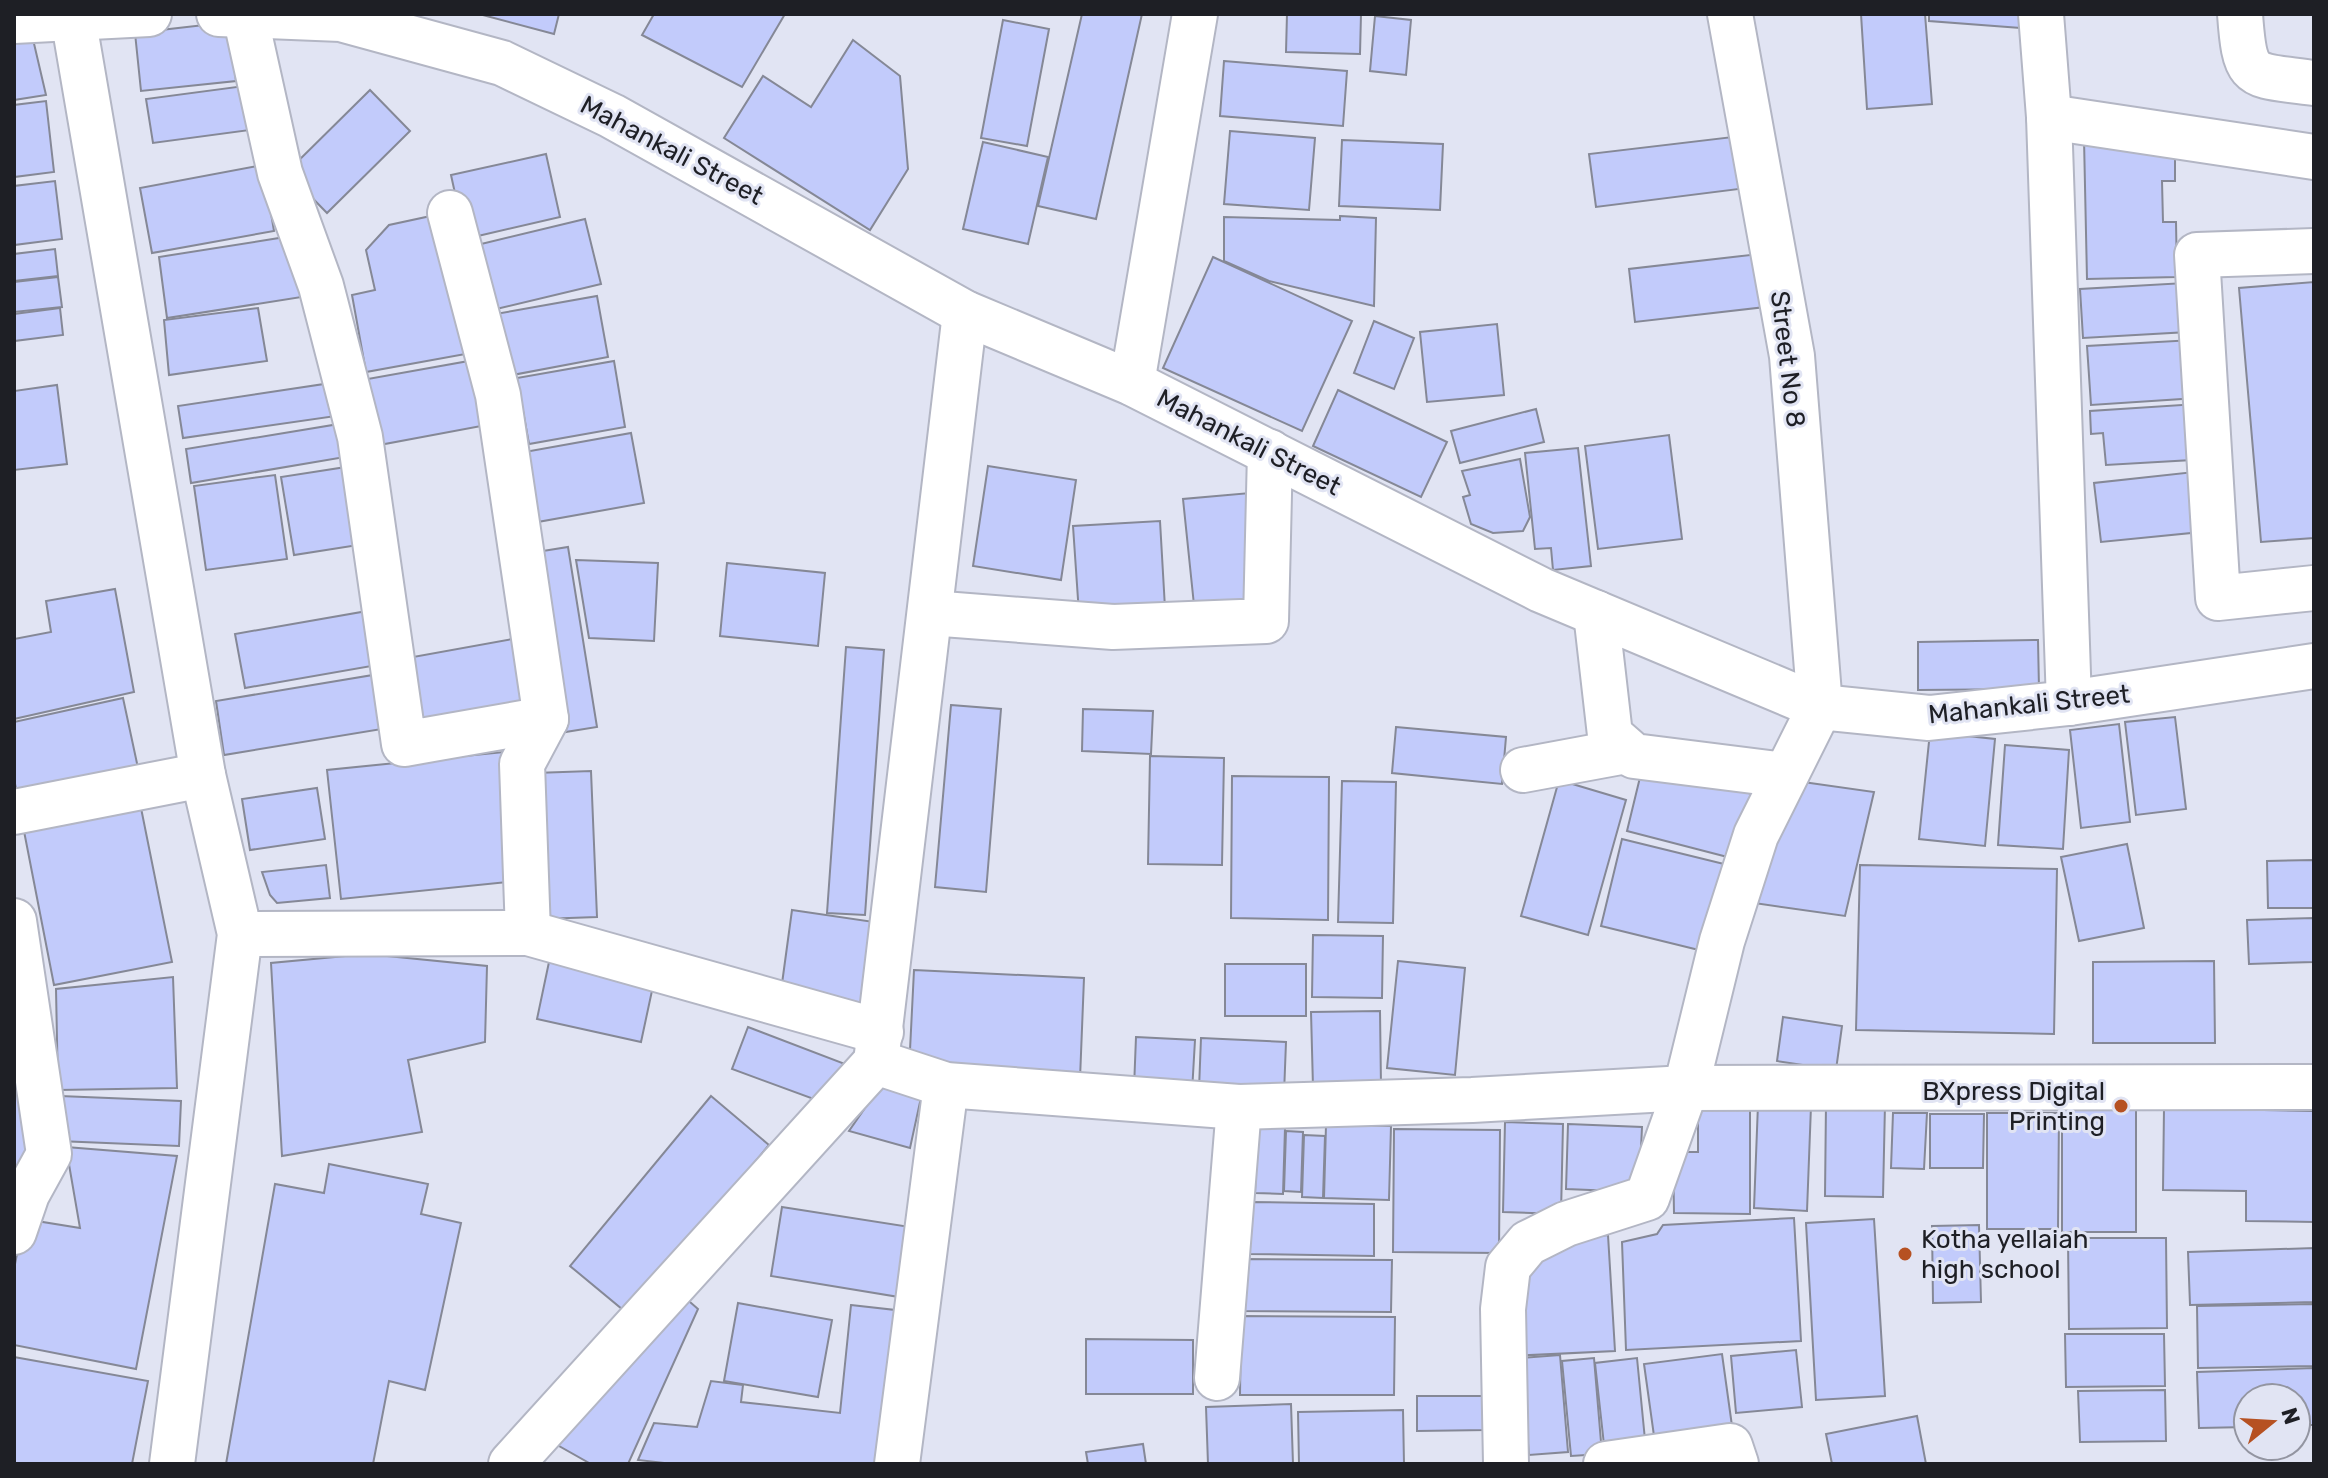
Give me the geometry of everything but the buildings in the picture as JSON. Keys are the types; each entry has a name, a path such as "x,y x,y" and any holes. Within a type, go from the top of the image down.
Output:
{"street":[{"path":"149,14 40,18 240,934 172,1464"},
{"name":"Mahankali Street","path":"219,14 341,19 502,63 612,116 965,313 1132,383 1541,590 1820,707 1929,718 2069,703 2314,666"},
{"path":"1132,383 1195,14"},
{"name":"Street No 8","path":"1730,14 1792,356 1820,707"},
{"path":"2041,14 2049,117 2069,703"},
{"path":"2240,14 2247,65 2259,76 2314,83"},
{"path":"245,15 280,173 321,286 360,437 404,744 546,719"},
{"path":"2049,117 2314,157"},
{"path":"450,213 498,395 546,719 522,764 528,933"},
{"path":"2314,251 2197,255 2218,598 2314,588"},
{"path":"511,1464 878,1047 965,313"},
{"path":"930,613 1113,627 1266,621 1270,452"},
{"path":"1596,613 1610,735 1626,751 1634,756 1785,775"},
{"path":"1506,1464 1503,1309 1508,1267 1528,1243 1566,1224 1647,1198 1686,1088 1722,941 1756,835 1820,707"},
{"path":"1523,770 1626,751"},
{"path":"14,812 203,775"},
{"path":"14,921 49,1154 18,1206"},
{"path":"240,934 528,933 878,1047 946,1085 1239,1107 1472,1100 1686,1088 2314,1087"},
{"path":"897,1464 946,1085"},
{"path":"1217,1378 1239,1107"},
{"path":"1606,1464 1730,1446 1736,1464"}],"place":[{"name":"BXpress Digital Printing","path":"2121,1106"},
{"name":"Kotha yellaiah high school","path":"1905,1254"}]}
